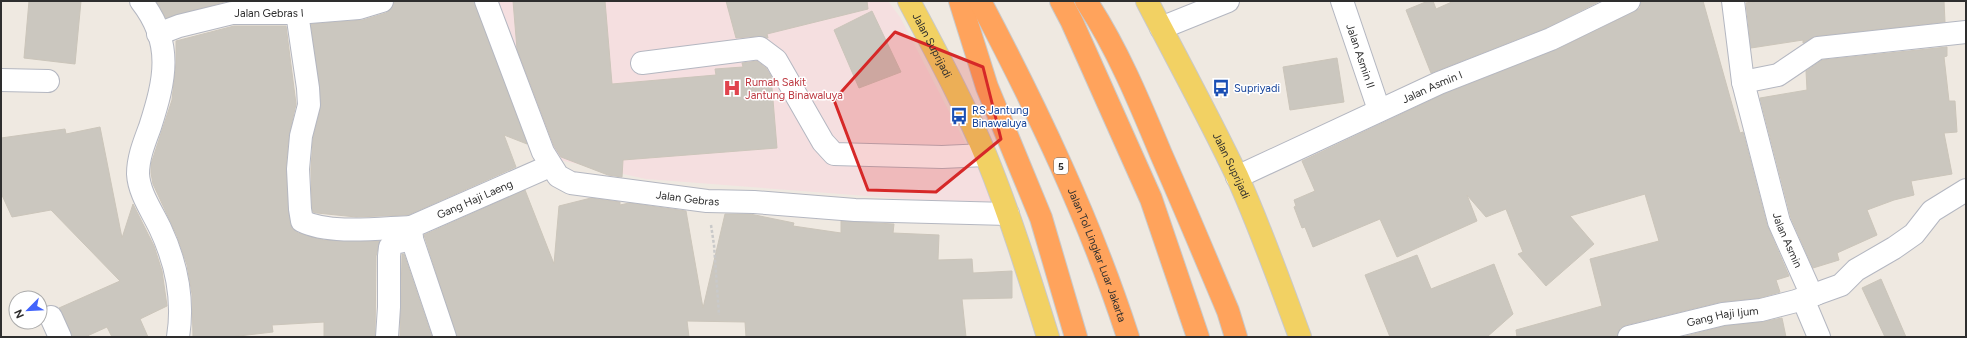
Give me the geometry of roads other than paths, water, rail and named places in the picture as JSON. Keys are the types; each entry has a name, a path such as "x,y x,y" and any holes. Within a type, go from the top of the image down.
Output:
{"highway":[{"path":"960,1 987,87 1041,218 1076,337"},
{"name":"Jalan Tol Lingkar Luar Jakarta","path":"980,1 1059,161 1091,234 1128,337"},
{"path":"1061,1 1151,199 1198,337"},
{"path":"1086,1 1099,20 1141,106 1228,311 1236,337"}],"main road":[{"name":"Jalan Suprijadi","path":"909,1 960,99 985,155 1008,214 1048,337"},
{"name":"Jalan Suprijadi","path":"1147,1 1200,100 1237,177 1266,247 1300,337"}],"street":[{"path":"141,1 152,16 164,52 164,71 154,114 139,160 138,176 142,190 164,234 176,271 180,299 178,337"},
{"name":"Jalan Gebras I","path":"158,34 179,26 232,13 285,9 359,8 382,1"},
{"name":"Jalan Gebras","path":"486,1 550,166 558,176 571,183 707,201 754,202 856,210 1008,214"},
{"path":"1161,28 1228,1"},
{"name":"Jalan Asmin II","path":"1342,1 1379,110"},
{"name":"Jalan Asmin I","path":"1237,177 1439,83 1551,39 1629,1"},
{"name":"Jalan Asmin","path":"1733,1 1743,82 1779,222 1804,281 1809,289 1819,337"},
{"path":"285,9 308,88 309,105 301,136 298,169 302,220 309,224 333,228 412,233 445,337"},
{"path":"1743,82 1778,75 1818,48 1966,32"},
{"path":"642,63 760,48 776,60 823,142 834,154 942,157 985,155"},
{"path":"1,80 48,81"},
{"name":"Gang Haji Laeng","path":"386,337 389,307 389,252 394,243 550,166"},
{"path":"1810,296 1841,285 1856,270 1894,248 1914,234 1932,211 1966,190"},
{"name":"Gang Haji Ijum","path":"1628,337 1723,314 1761,310 1810,296"},
{"path":"51,317 60,337"}],"place":[{"name":"Rumah Sakit Jantung Binawaluya","path":"732,88"},
{"name":"Supriyadi","path":"1221,88"},
{"name":"RS Jantung Binawaluya","path":"959,116"}]}
